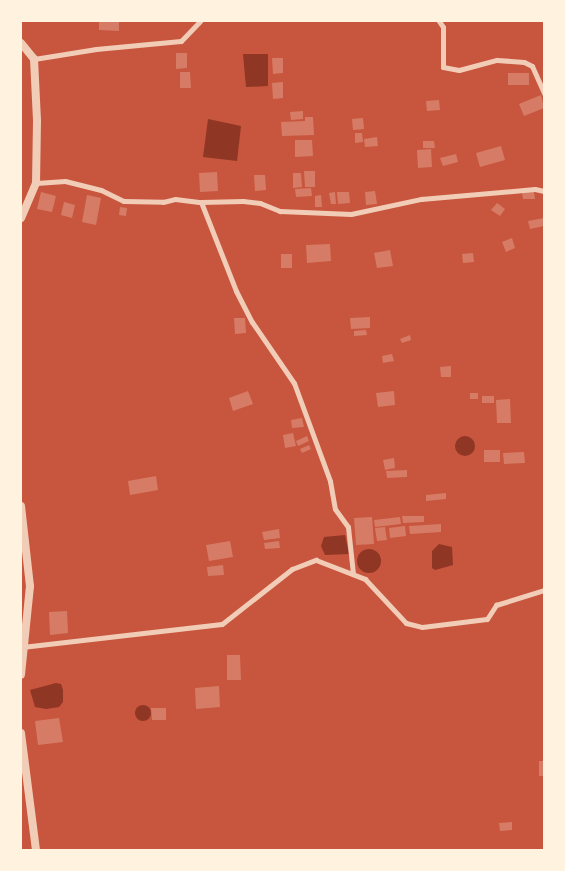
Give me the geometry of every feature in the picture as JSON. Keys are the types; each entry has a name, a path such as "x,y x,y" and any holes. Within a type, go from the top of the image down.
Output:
{"street":[{"path":"34,59 96,49 181,41 200,21"},
{"path":"439,21 443,27 443,67 458,70 497,60 524,62 532,66 544,94"},
{"path":"21,43 34,59 36,183 21,218"},
{"path":"36,183 65,181 101,190 124,201 164,202 175,199 201,202 243,201 260,203 280,211 351,214 420,200 521,189 544,191"},
{"path":"201,202 236,291 252,322 294,383 330,481 335,509 348,527 353,574"},
{"path":"21,506 30,586 21,675"},
{"path":"23,647 222,624 292,569 316,560 365,579 406,622 422,627 487,619 496,605 544,590"},
{"path":"21,733 23,774 36,850"}],"shaded area":[{"path":"243,54 268,54 268,86 246,87"},
{"path":"208,119 241,126 237,161 203,157"},
{"path":"465,436 472,439 475,446 472,453 465,456 458,453 455,446 458,439"},
{"path":"345,535 349,554 325,555 321,546 324,537"},
{"path":"439,544 452,547 453,565 435,570 432,568 432,551"},
{"path":"369,549 378,552 381,561 378,570 369,573 360,570 357,561 360,552"},
{"path":"56,683 61,684 63,690 63,702 59,707 46,709 35,707 30,690"},
{"path":"143,705 149,707 151,713 149,719 143,721 137,719 135,713 137,707"}],"building":[{"path":"99,21 119,21 119,31 99,30"},
{"path":"176,53 187,53 187,68 176,69"},
{"path":"272,58 283,58 283,73 273,74"},
{"path":"180,72 190,72 191,88 180,88"},
{"path":"508,73 529,73 529,85 508,85"},
{"path":"283,82 283,98 273,99 272,83"},
{"path":"541,95 544,108 524,116 519,104"},
{"path":"439,100 440,110 427,111 426,101"},
{"path":"303,111 303,119 291,120 290,112"},
{"path":"305,117 313,117 314,135 282,136 281,122 305,121"},
{"path":"363,118 364,129 353,130 352,119"},
{"path":"355,133 362,133 363,142 355,143"},
{"path":"377,137 378,146 365,147 364,139"},
{"path":"295,140 312,140 313,156 295,157"},
{"path":"423,141 434,141 435,148 423,148"},
{"path":"501,146 505,160 480,167 476,153"},
{"path":"431,149 432,167 418,168 417,150"},
{"path":"456,154 458,162 443,166 440,158"},
{"path":"304,171 315,171 315,187 305,187"},
{"path":"217,172 218,191 200,192 199,173"},
{"path":"293,173 301,173 302,187 293,188"},
{"path":"254,175 265,175 266,190 255,191"},
{"path":"311,188 312,196 296,197 295,189"},
{"path":"375,191 377,204 366,205 365,192"},
{"path":"41,192 56,196 52,212 37,209"},
{"path":"335,192 336,204 331,204 329,193"},
{"path":"337,192 349,192 350,203 338,204"},
{"path":"522,192 534,192 535,199 523,199"},
{"path":"87,195 101,198 96,225 82,222"},
{"path":"321,195 322,207 315,207 315,196"},
{"path":"64,202 75,205 72,218 61,215"},
{"path":"497,203 505,209 500,216 491,210"},
{"path":"120,207 127,208 126,216 119,215"},
{"path":"544,218 544,226 530,229 528,221"},
{"path":"512,238 515,248 506,252 502,242"},
{"path":"330,244 331,261 307,263 306,245"},
{"path":"390,250 393,266 377,268 374,253"},
{"path":"473,253 474,262 463,263 462,254"},
{"path":"281,254 292,254 292,268 281,268"},
{"path":"370,317 370,328 351,329 350,318"},
{"path":"234,318 245,318 246,333 235,334"},
{"path":"366,330 367,335 354,336 354,331"},
{"path":"410,335 411,340 402,343 400,339"},
{"path":"392,354 394,361 383,363 382,356"},
{"path":"451,366 451,377 441,377 440,367"},
{"path":"248,391 253,404 233,411 229,398"},
{"path":"394,391 395,405 378,407 376,393"},
{"path":"470,393 478,393 478,399 470,399"},
{"path":"482,396 494,396 494,403 482,403"},
{"path":"510,399 511,423 497,423 496,400"},
{"path":"302,418 304,427 292,428 291,420"},
{"path":"293,433 296,446 285,448 283,435"},
{"path":"307,436 309,441 298,446 296,441"},
{"path":"309,445 311,449 302,453 300,449"},
{"path":"484,450 500,450 500,462 484,462"},
{"path":"524,452 525,463 504,464 503,453"},
{"path":"394,458 395,468 385,470 383,460"},
{"path":"407,470 407,477 387,478 386,471"},
{"path":"156,476 158,490 130,495 128,481"},
{"path":"446,493 446,499 426,501 426,495"},
{"path":"402,516 424,516 424,522 403,523"},
{"path":"372,517 374,544 356,545 354,518"},
{"path":"400,517 401,524 375,527 374,520"},
{"path":"441,524 441,532 410,534 409,526"},
{"path":"405,526 406,536 390,538 389,528"},
{"path":"385,527 387,540 377,541 375,528"},
{"path":"279,529 280,538 264,540 262,532"},
{"path":"230,541 233,557 209,561 206,545"},
{"path":"279,541 280,548 265,549 264,543"},
{"path":"223,565 224,575 208,576 207,567"},
{"path":"67,611 68,633 50,635 49,612"},
{"path":"227,655 240,655 241,680 227,680"},
{"path":"219,686 220,707 196,709 195,688"},
{"path":"151,708 166,708 166,720 152,720"},
{"path":"59,718 63,742 38,745 35,721"},
{"path":"539,761 544,761 544,776 539,776"},
{"path":"512,822 512,830 500,831 499,823"}]}
